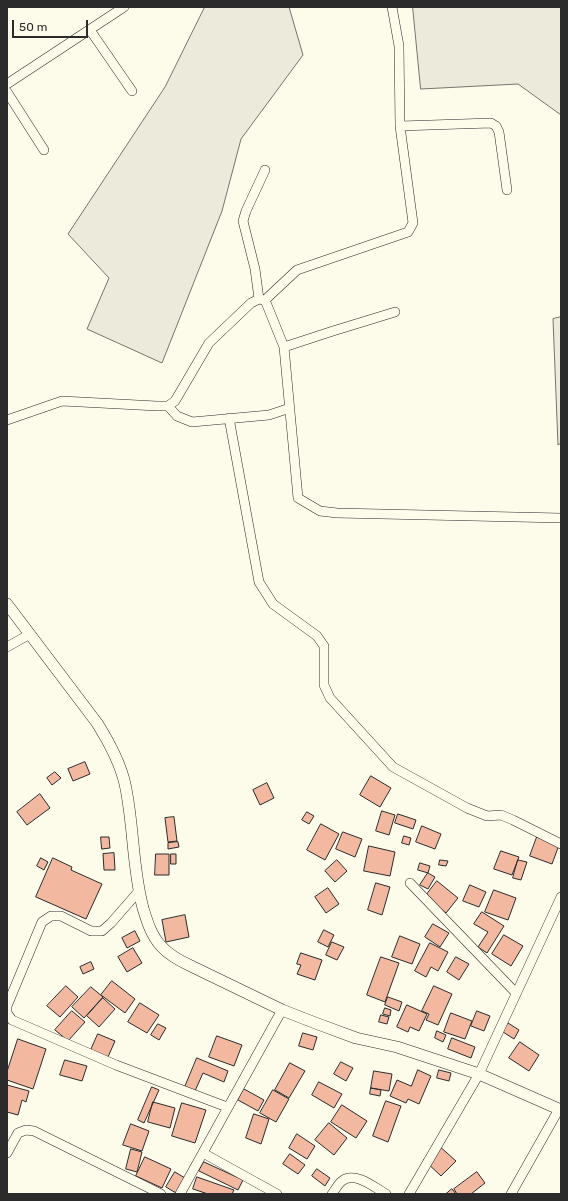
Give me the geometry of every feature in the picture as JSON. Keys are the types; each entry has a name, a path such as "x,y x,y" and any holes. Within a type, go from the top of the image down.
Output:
{"street":[{"path":"7,84 124,7"},
{"path":"7,420 62,401 168,406 175,401 209,343 251,303 262,300 297,270 408,232 413,223 400,126 399,46 392,7"},
{"path":"90,30 132,91"},
{"path":"7,92 44,150"},
{"path":"400,126 491,123 496,126 499,132 507,190"},
{"path":"265,170 246,211 243,221 262,300 284,348 298,498 320,511 561,518"},
{"path":"284,348 332,331 395,312"},
{"path":"168,406 177,416 192,422 269,415 290,408"},
{"path":"229,418 259,582 273,604 317,636 324,646 324,685 330,698 393,767 466,808 487,816 501,815 561,844"},
{"path":"7,604 97,723 118,761 125,784 139,891 152,935 161,947 176,958 191,966 282,1010 356,1038 403,1049 479,1074 560,1110 510,1194"},
{"path":"7,647 30,634"},
{"path":"410,883 516,993"},
{"path":"139,891 102,931 91,931 61,916 51,916 42,922 7,1006 7,1013 12,1020 116,1066 227,1108"},
{"path":"409,1194 479,1074 561,897"},
{"path":"180,1194 282,1010"},
{"path":"7,1154 18,1133 26,1130 34,1131 161,1194"},
{"path":"203,1153 277,1194"},
{"path":"332,1194 340,1182 348,1178 359,1179 386,1194"}],"shaded area":[{"path":"205,7 289,7 303,55 241,139 222,211 162,363 87,329 109,278 68,234 165,87"},
{"path":"413,7 561,7 561,115 518,84 421,89"},
{"path":"561,317 561,443 558,445 553,319"}],"building":[{"path":"85,762 90,774 73,781 68,769"},
{"path":"55,772 61,778 52,785 47,778"},
{"path":"371,776 391,788 380,807 360,795"},
{"path":"267,783 274,798 260,805 253,790"},
{"path":"40,794 50,808 27,825 17,812"},
{"path":"382,811 395,815 389,835 376,831"},
{"path":"307,812 314,816 309,824 302,820"},
{"path":"398,814 416,820 413,829 395,823"},
{"path":"174,817 177,841 168,842 165,818"},
{"path":"321,824 339,834 325,860 307,850"},
{"path":"422,826 441,834 435,849 416,842"},
{"path":"343,832 362,839 355,857 336,849"},
{"path":"404,836 411,838 409,845 402,843"},
{"path":"101,837 109,837 110,848 102,849"},
{"path":"537,837 559,845 552,864 530,856"},
{"path":"178,842 179,847 168,849 168,843"},
{"path":"369,846 395,852 390,876 364,871"},
{"path":"501,851 519,857 512,875 494,869"},
{"path":"114,853 115,870 104,870 103,854"},
{"path":"156,854 169,854 169,875 155,875"},
{"path":"171,854 176,854 176,864 171,864"},
{"path":"41,858 48,862 44,870 37,866"},
{"path":"53,858 72,867 71,870 102,884 86,919 36,897"},
{"path":"337,860 347,871 335,882 325,871"},
{"path":"440,860 448,861 446,866 439,865"},
{"path":"518,860 527,862 521,880 513,878"},
{"path":"420,863 430,866 428,873 418,870"},
{"path":"428,873 435,877 428,889 420,885"},
{"path":"437,881 458,898 446,913 425,897"},
{"path":"376,883 390,887 382,915 368,910"},
{"path":"470,885 486,892 479,907 463,901"},
{"path":"328,888 339,904 326,913 315,897"},
{"path":"494,890 516,898 508,920 485,912"},
{"path":"482,912 504,926 487,953 478,947 488,932 474,924"},
{"path":"185,915 189,937 166,942 162,920"},
{"path":"433,924 449,933 440,947 425,937"},
{"path":"324,930 334,935 328,947 318,942"},
{"path":"135,931 140,941 127,948 122,938"},
{"path":"504,935 523,946 511,966 492,954"},
{"path":"400,936 420,944 412,964 392,957"},
{"path":"332,942 344,947 337,960 326,955"},
{"path":"430,943 448,952 438,971 431,967 426,977 415,971"},
{"path":"133,948 142,963 127,972 118,957"},
{"path":"301,953 322,960 315,980 297,974 301,965 297,964"},
{"path":"381,957 399,963 385,1002 367,995"},
{"path":"456,957 469,964 459,980 447,972"},
{"path":"91,962 94,969 83,974 80,967"},
{"path":"112,981 135,999 125,1013 101,995"},
{"path":"66,986 78,997 60,1017 47,1006"},
{"path":"434,986 452,994 438,1025 426,1020 429,1014 422,1011"},
{"path":"91,987 103,997 84,1018 72,1007"},
{"path":"388,997 402,1002 399,1011 385,1005"},
{"path":"103,998 115,1009 99,1027 87,1016"},
{"path":"140,1003 159,1015 147,1033 128,1022"},
{"path":"407,1005 427,1014 419,1031 410,1027 408,1032 397,1027"},
{"path":"385,1008 391,1010 390,1016 383,1014"},
{"path":"72,1011 85,1022 68,1041 55,1030"},
{"path":"477,1011 490,1016 484,1031 471,1026"},
{"path":"451,1013 472,1021 465,1039 444,1032"},
{"path":"381,1015 389,1017 387,1024 379,1022"},
{"path":"508,1023 519,1030 514,1039 503,1032"},
{"path":"158,1024 166,1028 159,1040 151,1035"},
{"path":"437,1031 446,1035 443,1042 435,1038"},
{"path":"303,1033 317,1037 313,1050 299,1046"},
{"path":"98,1034 115,1041 108,1057 91,1050"},
{"path":"217,1036 242,1045 234,1066 209,1057"},
{"path":"452,1038 475,1047 471,1058 448,1049"},
{"path":"18,1039 46,1049 33,1089 7,1080 7,1072"},
{"path":"520,1042 539,1055 529,1071 509,1058"},
{"path":"197,1058 228,1071 224,1082 203,1073 195,1091 185,1087"},
{"path":"65,1060 87,1066 82,1081 60,1075"},
{"path":"341,1062 353,1068 346,1081 334,1074"},
{"path":"290,1063 305,1071 289,1098 275,1090"},
{"path":"418,1070 431,1076 419,1104 408,1099 406,1103 390,1096 397,1080 411,1086"},
{"path":"439,1070 451,1073 449,1081 437,1078"},
{"path":"374,1071 392,1074 389,1091 371,1088"},
{"path":"319,1082 342,1094 334,1108 312,1095"},
{"path":"7,1085 29,1091 26,1102 22,1100 18,1115 7,1112"},
{"path":"152,1087 159,1090 144,1123 138,1120"},
{"path":"371,1088 381,1090 380,1096 370,1094"},
{"path":"244,1089 264,1100 258,1111 238,1100"},
{"path":"273,1090 289,1099 276,1122 260,1113"},
{"path":"386,1101 401,1106 388,1142 373,1136"},
{"path":"153,1102 175,1108 170,1128 148,1122"},
{"path":"182,1103 206,1110 195,1143 172,1136"},
{"path":"342,1105 367,1121 356,1138 331,1122"},
{"path":"254,1114 269,1119 261,1144 246,1138"},
{"path":"329,1123 347,1138 334,1155 315,1140"},
{"path":"131,1124 149,1131 142,1151 123,1145"},
{"path":"297,1134 315,1146 307,1159 289,1148"},
{"path":"438,1145 456,1161 441,1176 424,1160"},
{"path":"131,1149 142,1152 137,1172 126,1169"},
{"path":"290,1154 305,1165 298,1174 283,1164"},
{"path":"145,1157 171,1169 162,1188 136,1176"},
{"path":"204,1162 243,1180 238,1190 199,1171"},
{"path":"317,1169 330,1178 325,1186 312,1176"},
{"path":"175,1172 185,1178 176,1193 166,1187"},
{"path":"477,1172 485,1183 471,1194 457,1194 454,1189"},
{"path":"197,1177 234,1190 232,1194 208,1194 193,1189"},
{"path":"452,1189 456,1194 446,1194"}]}
